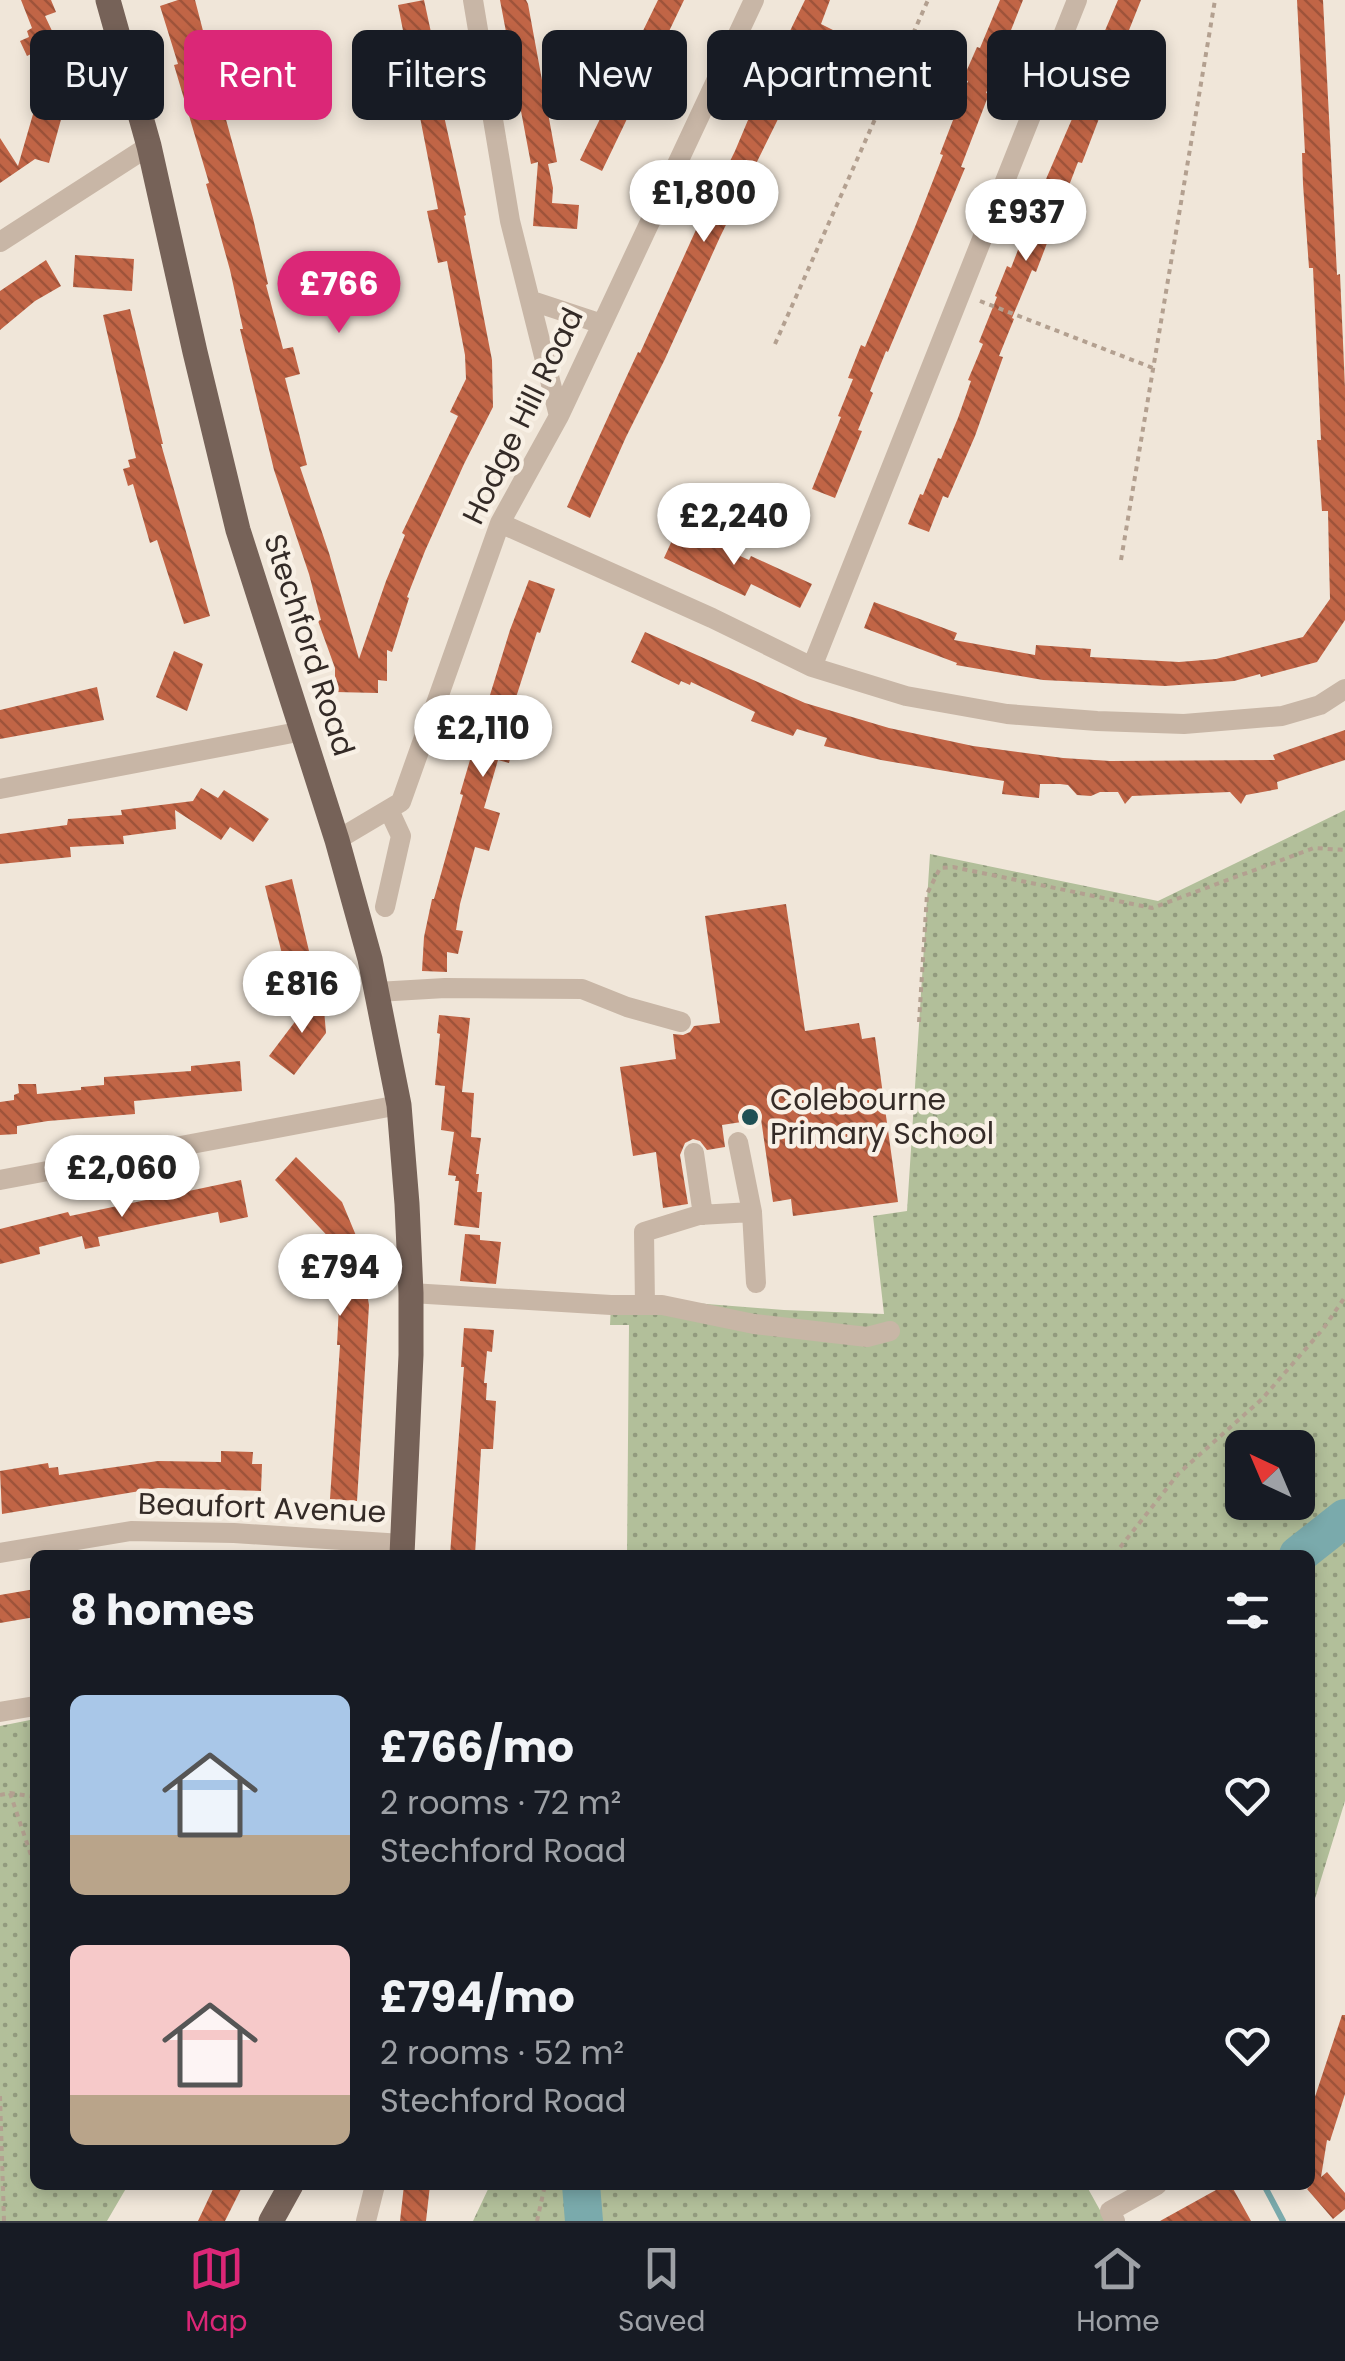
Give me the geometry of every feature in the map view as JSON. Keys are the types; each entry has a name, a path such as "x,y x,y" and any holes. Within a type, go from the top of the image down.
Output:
{"main road":[{"name":"Stechford Road","path":"108,0 149,146 238,530 337,840 370,959 399,1105 411,1293 402,1550"},
{"path":"271,2221 288,2190"}],"street":[{"path":"472,0 510,221 559,416"},
{"name":"Hodge Hill Road","path":"337,840 401,802 500,523 559,416 754,0"},
{"path":"812,667 1077,0"},
{"path":"0,242 149,146"},
{"path":"532,301 602,324"},
{"path":"500,523 812,667 906,696 1007,714 1184,724 1282,716 1320,705 1345,689"},
{"path":"0,789 303,731"},
{"path":"385,907 401,836 388,810"},
{"path":"377,992 582,988 627,1007 681,1022"},
{"path":"0,1180 399,1105"},
{"path":"738,1142 752,1212 756,1283"},
{"path":"694,1153 702,1214"},
{"path":"645,1305 644,1232 702,1214 752,1212"},
{"path":"411,1293 662,1306 754,1324 868,1337 890,1331"},
{"name":"Beaufort Avenue","path":"0,1553 130,1531 234,1533 402,1550"},
{"path":"0,1712 30,1707"},
{"path":"366,2221 375,2190"},
{"path":"1115,2221 1110,2211 1148,2190"}],"path":[{"path":"775,344 928,0"},
{"path":"1120,560 1214,0"},
{"path":"962,293 1153,368"},
{"path":"919,1022 927,894 940,868 953,867 1152,908 1314,848 1345,850"},
{"path":"1118,1550 1179,1473 1262,1399 1345,1297"},
{"path":"10,1793 30,1852"},
{"path":"0,1795 30,1796"},
{"path":"0,2096 4,2221"},
{"path":"538,2221 545,2190"}],"green space":[{"path":"1345,810 1345,1801 1315,1899 1315,1550 627,1550 629,1325 610,1325 611,1305 656,1300 884,1314 873,1216 907,1211 930,854 1158,901"},
{"path":"30,1720 30,2190 125,2190 107,2221 0,2221 0,1726"},
{"path":"488,2190 1089,2190 1106,2221 473,2221"}],"building":[{"path":"21,0 51,0 56,12 45,16 52,30 30,30 27,56 20,41 29,37 27,31 32,28"},
{"path":"195,0 203,30 184,30 184,99 174,65 178,64 160,6"},
{"path":"424,0 430,30 403,30 398,5"},
{"path":"500,0 526,0 542,80 542,120 549,120 557,162 548,164 552,203 579,205 577,229 533,226 538,162 531,164 522,116 522,30 506,30"},
{"path":"658,0 684,0 670,30 643,30"},
{"path":"805,0 830,0 821,24 833,30 790,30"},
{"path":"1000,0 1023,0 1011,30 988,30"},
{"path":"1118,0 1141,0 1129,30 1105,30"},
{"path":"1297,0 1323,0 1345,388 1345,620 1317,662 1261,677 1260,674 1234,681 1165,686 1043,680 956,665 864,628 874,602 957,633 954,640 1035,655 1036,645 1091,649 1090,657 1179,662 1216,659 1303,637 1330,599 1328,511 1322,511 1317,440 1321,440 1313,268 1309,268 1303,184 1305,153"},
{"path":"987,31 987,99 961,167 965,168 870,391 873,393 858,430 862,431 835,498 812,489 841,417 838,416 853,379 848,378 915,227 953,120 967,120 967,70 977,47 980,48"},
{"path":"31,120 61,120 49,163 35,159 0,183 0,138 18,166"},
{"path":"190,120 226,120 283,349 293,347 300,374 285,378 307,465 300,467 359,659 405,535 402,533 458,416 450,412 466,379 447,261 438,263 427,211 438,209 421,120 445,120 492,360 493,407 425,551 392,652 387,650 387,681 378,680 378,693 335,692 335,668 274,470 230,270 206,184 209,183"},
{"path":"600,120 626,120 602,171 580,160"},
{"path":"748,120 778,120 590,518 567,507"},
{"path":"1072,120 1098,120 1036,272 1032,270 1012,318 999,356 1003,357 975,436 929,532 908,524 958,418 995,296 1007,266 1011,268"},
{"path":"75,255 134,259 132,291 73,287"},
{"path":"46,260 61,286 35,301 0,330 0,291"},
{"path":"130,309 161,444 210,616 184,624 157,540 150,543 133,484 128,486 123,469 130,467 128,460 136,458 103,315"},
{"path":"684,524 720,547 749,560 751,556 812,584 800,608 751,584 745,596 664,558"},
{"path":"529,580 555,589 511,713 518,715 509,741 514,743 509,763 498,760 484,808 500,813 489,851 475,847 460,904 456,930 463,931 458,954 447,952 447,972 422,971 432,899 463,795 460,794"},
{"path":"645,632 805,703 889,728 973,746 1110,761 1275,760 1273,755 1345,730 1345,760 1277,782 1278,789 1246,795 1241,804 1230,792 1132,796 1125,804 1118,792 1077,795 1068,785 1060,784 1040,784 1039,798 1002,794 1004,781 881,760 824,746 827,738 797,729 793,736 751,721 755,712 691,682 690,685 681,681 679,685 631,662"},
{"path":"174,651 203,664 187,711 156,697"},
{"path":"97,687 104,720 0,739 0,710"},
{"path":"201,788 218,798 224,790 269,819 253,842 230,827 221,840 175,810 176,829 123,836 124,844 70,847 71,857 0,864 0,834 67,825 68,819 122,815 121,810 193,801"},
{"path":"292,879 317,985 291,991 288,983 271,974 283,958 265,886"},
{"path":"786,904 805,1031 859,1023 862,1039 875,1037 898,1202 793,1216 791,1199 773,1202 761,1119 722,1125 725,1147 707,1150 693,1139 685,1143 680,1155 688,1204 663,1208 656,1152 633,1156 620,1067 676,1059 673,1034 683,1035 694,1026 720,1023 705,916"},
{"path":"322,986 326,1033 294,1075 269,1056"},
{"path":"439,1015 470,1018 462,1092 474,1093 471,1137 481,1138 476,1174 477,1192 482,1192 479,1228 454,1225 459,1181 448,1175 454,1132 441,1130 445,1086 435,1085"},
{"path":"240,1061 242,1091 134,1101 135,1114 48,1121 17,1126 17,1134 0,1135 0,1102 14,1100 19,1093 18,1084 36,1084 37,1094 81,1090 104,1085 104,1077 191,1071 191,1066"},
{"path":"296,1157 342,1202 357,1238 369,1305 357,1501 330,1499 340,1285 337,1268 323,1270 319,1248 336,1245 275,1180"},
{"path":"241,1180 248,1217 220,1223 218,1212 98,1237 100,1246 85,1249 82,1236 39,1247 40,1254 0,1264 0,1229 68,1212 70,1216"},
{"path":"465,1234 501,1242 496,1284 460,1281"},
{"path":"464,1328 494,1330 484,1383 486,1400 496,1401 493,1449 481,1449 475,1550 450,1550"},
{"path":"221,1451 253,1452 252,1464 262,1464 261,1491 158,1488 2,1514 0,1471 48,1463 49,1468 58,1467 59,1475 158,1461 221,1462"},
{"path":"30,1590 30,1618 0,1623 0,1595"},
{"path":"1345,2015 1345,2094 1330,2141 1327,2140 1321,2177 1327,2172 1345,2193 1345,2209 1333,2219 1308,2190 1315,2190 1315,2097"},
{"path":"213,2190 240,2190 225,2221 198,2221"},
{"path":"403,2190 429,2190 426,2221 400,2221"},
{"path":"1216,2190 1234,2190 1251,2221 1160,2221"}],"waterway":[{"path":"1304,1550 1345,1518"},
{"path":"581,2190 584,2221"},
{"path":"1267,2190 1283,2221"}],"place":[{"name":"Colebourne Primary School","path":"750,1117"}]}
